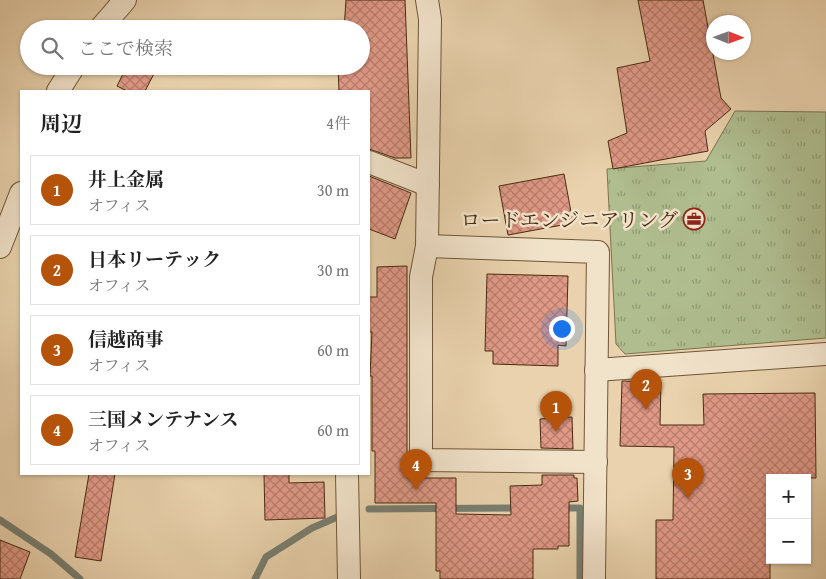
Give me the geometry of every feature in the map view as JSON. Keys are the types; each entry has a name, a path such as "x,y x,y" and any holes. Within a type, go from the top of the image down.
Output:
{"street":[{"path":"108,20 125,0"},
{"path":"427,0 430,19 428,185 427,246 421,276 421,460 596,462"},
{"path":"59,90 68,75"},
{"path":"370,162 428,185"},
{"path":"0,247 20,196"},
{"path":"427,246 598,252 594,579"},
{"path":"596,370 826,354"},
{"path":"347,475 349,579"}],"green space":[{"path":"735,111 826,112 826,338 625,354 616,344 607,169 706,161"}],"building":[{"path":"346,0 405,0 411,158 395,158 370,149 370,90 339,90 338,75 370,75 370,20 345,20"},
{"path":"638,0 703,0 706,16 706,60 714,60 721,98 731,109 705,131 708,151 613,169 608,141 627,133 617,68 650,61"},
{"path":"122,75 153,75 146,90 125,90 117,86"},
{"path":"564,174 573,223 508,235 499,186"},
{"path":"370,176 411,193 395,239 370,229"},
{"path":"407,266 407,478 456,478 456,514 511,515 510,486 542,485 542,475 574,475 574,478 577,478 578,501 569,502 569,546 558,546 558,549 533,549 533,579 440,579 440,571 436,571 436,503 375,503 375,451 372,451 372,376 370,376 372,332 370,332 370,297 377,297 377,267"},
{"path":"487,274 568,276 566,346 558,345 558,366 493,364 493,351 485,351"},
{"path":"622,381 661,382 660,425 704,425 703,394 815,393 816,478 811,478 811,474 766,474 766,564 770,564 770,579 656,579 656,520 673,520 674,447 620,446"},
{"path":"572,417 573,449 541,448 540,419"},
{"path":"89,475 115,475 101,561 75,557"},
{"path":"264,475 289,475 289,483 324,482 325,518 265,520"},
{"path":"0,540 30,552 20,579 0,579"}],"waterway":[{"path":"369,509 518,508"},
{"path":"562,508 580,508 580,579"},
{"path":"255,579 266,557 312,528 342,515"},
{"path":"0,520 51,554 80,579"}],"place":[{"name":"ロードエンジニアリング","path":"694,219"},
{"name":"日本リーテック","path":"646,410"},
{"name":"井上金属","path":"556,432"},
{"name":"三国メンテナンス","path":"416,490"},
{"name":"信越商事","path":"688,499"}]}
